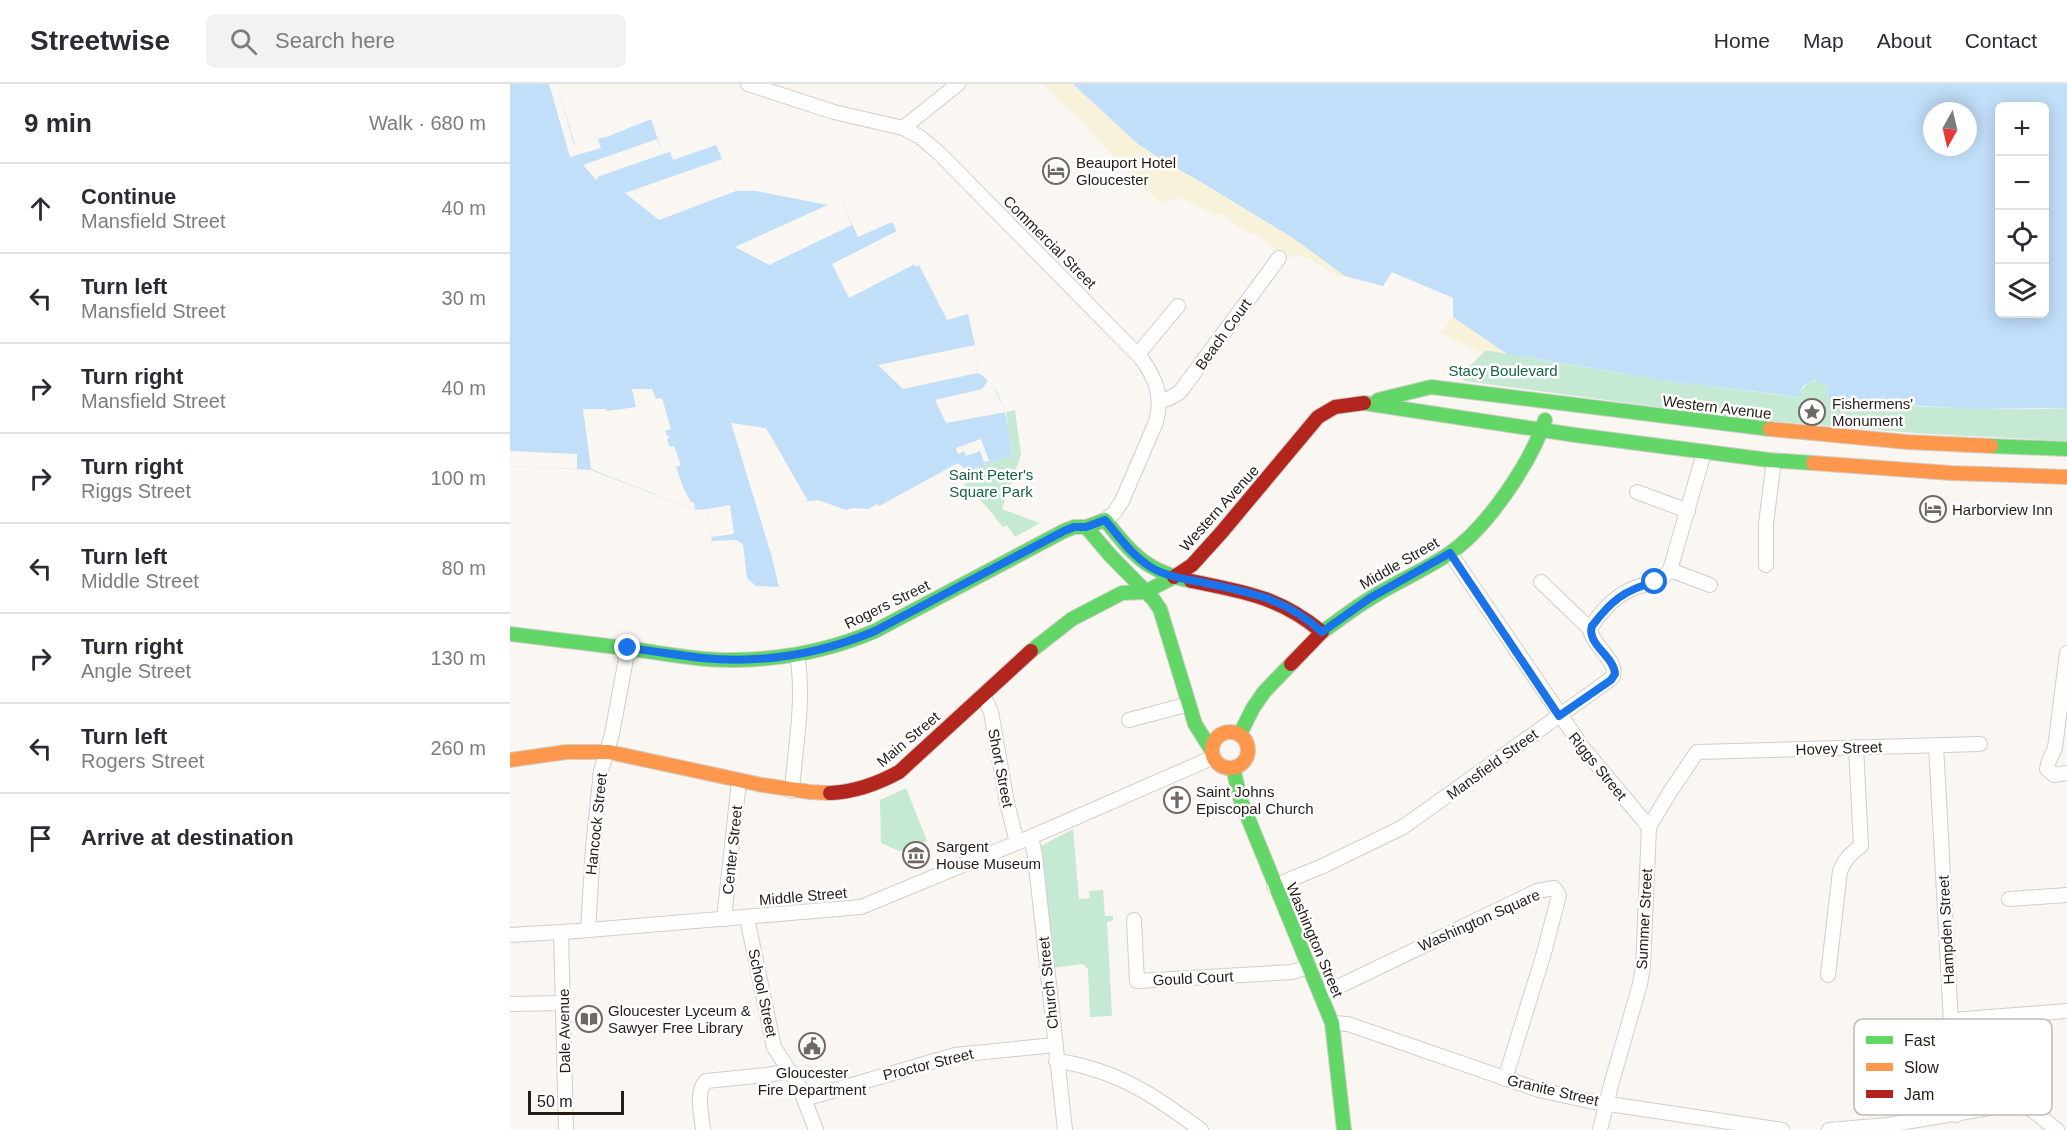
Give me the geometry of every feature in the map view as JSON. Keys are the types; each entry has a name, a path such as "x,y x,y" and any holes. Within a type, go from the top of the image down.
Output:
{"main road":[{"name":"Western Avenue","path":"1145,592 1192,565 1318,417 1338,406 1367,403 1431,387 1810,434 1920,443 2067,449"},
{"name":"Western Avenue","path":"1367,403 1704,453 1952,473 2067,477"},
{"name":"Middle Street","path":"1240,734 1264,692 1322,632 1370,598 1450,553 1469,538 1493,510 1534,448 1550,403"},
{"path":"1213,754 1215,740 1218,736 1229,732 1240,734 1247,742 1248,753 1243,763 1233,768 1222,766 1213,754 1199,733 1160,609 1086,527 1105,520 1148,566 1174,577 1267,597 1308,619 1322,632"},
{"name":"Rogers Street","path":"510,634 702,658 736,660 797,655 850,642 875,631 1064,531 1074,527 1086,527"},
{"path":"1122,593 1132,551"},
{"name":"Main Street","path":"510,760 557,754 620,753 792,791 859,789 884,781 899,772 1057,629 1122,593 1145,592"},
{"name":"Washington Street","path":"1233,768 1241,801 1332,1023 1338,1054 1344,1130"}],"street":[{"name":"Commercial Street","path":"748,84 784,90 834,112 903,128 920,137 939,153 1138,354 1149,369 1160,400"},
{"path":"903,128 958,84"},
{"name":"Beach Court","path":"1160,400 1168,399 1180,392 1279,258"},
{"path":"1138,354 1178,306"},
{"path":"1105,520 1114,513 1127,490 1156,422 1160,400"},
{"path":"1541,582 1590,628 1622,594 1659,580 1670,570 1704,453"},
{"path":"1766,565 1766,524 1774,460"},
{"path":"1637,492 1688,511"},
{"name":"Riggs Street","path":"1450,553 1559,716 1649,827"},
{"path":"1670,570 1710,585"},
{"name":"Mansfield Street","path":"1275,886 1323,866 1403,827 1611,680 1615,674 1614,667 1591,636 1590,628"},
{"name":"Hancock Street","path":"588,930 599,782 612,734 628,648"},
{"path":"2067,653 2055,748 2047,769 2054,775 2067,773"},
{"path":"792,791 800,696 797,655"},
{"name":"Short Street","path":"983,695 991,712 1007,803 1017,842"},
{"path":"1129,720 1189,704"},
{"name":"Hovey Street","path":"1697,752 1980,744"},
{"name":"Hampden Street","path":"1936,745 1952,1019"},
{"path":"1828,975 1840,871 1844,861 1861,846 1856,747"},
{"name":"Summer Street","path":"1600,1130 1643,967 1649,827 1697,752"},
{"name":"Middle Street","path":"510,935 561,933 861,907 1030,837 1213,754"},
{"name":"Center Street","path":"724,919 739,781"},
{"name":"Church Street","path":"1030,837 1035,856 1065,1130"},
{"name":"Washington Square","path":"1321,995 1537,891 1554,888 1559,895 1544,953 1505,1079"},
{"path":"2009,899 2067,895"},
{"name":"School Street","path":"747,918 774,1047 790,1071 816,1130"},
{"name":"Gould Court","path":"1134,920 1137,981 1292,972 1308,967"},
{"name":"Dale Avenue","path":"561,933 566,1130"},
{"path":"510,1004 563,1003"},
{"path":"1965,1019 2067,1011"},
{"name":"Granite Street","path":"1332,1023 1350,1024 1550,1093 1782,1130"},
{"name":"Proctor Street","path":"804,1100 955,1055 1055,1045"},
{"path":"1056,1061 1074,1063 1104,1072 1134,1085 1164,1102 1201,1130"},
{"path":"703,1130 701,1086 706,1081 790,1071"},
{"path":"1829,1130 1888,1125 1956,1115"},
{"path":"2038,1115 2057,1130"}],"green space":[{"name":"Stacy Boulevard","path":"1486,350 1642,377 1799,397 1809,382 1817,381 1826,385 1829,400 1978,409 2067,408 2067,441 1928,434 1756,420 1464,381 1463,373"},
{"name":"Saint Peter's Square Park","path":"1015,410 1021,455 1002,509 1040,523 1015,537 1007,525 1003,527 964,485 979,466 1012,456 1006,412"},
{"path":"906,788 927,841 899,851 881,843 880,800"},
{"path":"1073,829 1079,899 1090,898 1089,891 1103,890 1105,916 1113,916 1113,921 1107,922 1112,1016 1090,1017 1088,969 1083,964 1052,968 1039,847"}],"sand":[{"path":"1043,84 1161,84 1767,393 1674,382 1486,350 1481,353 1440,333 1453,317 1453,298 1392,272 1383,286 1336,275 1310,259 1297,255 1291,258 1256,234 1242,229 1221,213 1216,215 1177,197 1162,205"}],"water":[{"path":"510,84 557,84 575,145 609,136 651,119 663,154 670,152 673,160 716,145 736,191 756,191 828,205 841,199 858,237 892,222 916,267 919,265 947,320 968,314 978,373 995,389 1000,399 1007,421 1012,456 979,466 970,473 958,463 879,506 877,504 868,509 846,510 818,500 803,502 771,554 782,599 754,601 734,551 713,549 707,509 695,510 591,470 510,466"},
{"path":"1073,84 2067,84 2067,408 1972,409 1829,400 1826,385 1814,380 1803,386 1800,397 1674,382 1507,354 1453,317 1453,298 1392,272 1383,286 1345,276 1293,238 1138,144"}],"pier":[{"path":"549,84 557,84 574,145 598,139 601,148 570,157"},
{"path":"657,139 663,154 597,177 596,180 583,165"},
{"path":"722,159 736,191 659,220 625,193"},
{"path":"841,199 852,225 769,265 735,247"},
{"path":"897,231 915,264 849,298 832,264"},
{"path":"975,345 978,373 903,389 878,365"},
{"path":"989,379 1006,412 946,423 935,400 982,389"},
{"path":"632,389 652,389 656,399 662,398 671,429 665,431 670,438 667,439 670,447 674,446 681,465 676,467 690,501 694,503 695,510 591,469 583,409 606,409 607,411 636,407"},
{"path":"731,423 766,428 808,501 803,502 771,554"},
{"path":"981,439 989,461 984,462 980,451 966,456 964,451 958,454 956,448"},
{"path":"510,451 577,454 577,469 510,466"},
{"path":"730,505 734,534 711,537 707,509"},
{"path":"736,540 743,544 747,578 756,586 779,587 783,602 754,604 745,602 739,597 731,553 712,551 710,547 712,541"}],"traffic: fast":[{"path":"1378,400 1431,387 1770,429"},
{"path":"1364,403 1575,435 1769,460 1813,463"},
{"path":"1322,632 1365,602 1450,553 1464,542 1493,511 1519,474 1545,420"},
{"path":"1991,446 2067,449"},
{"path":"510,634 711,659 755,659 808,652 875,631 1064,531 1074,527 1086,527 1105,520 1124,543 1151,567 1191,581"},
{"path":"1086,527 1160,609 1195,724 1212,751"},
{"path":"1031,651 1072,619 1122,593 1145,592 1174,577"},
{"path":"1240,734 1264,692 1291,664"},
{"path":"1233,768 1241,801 1332,1023 1344,1130"}],"traffic: slow":[{"path":"1770,429 1907,442 1991,446"},
{"path":"1813,463 1951,473 2067,477"},
{"path":"1230,732 1243,737 1248,750 1243,763 1230,768 1217,763 1212,750 1217,737 1230,732"},
{"path":"510,760 566,752 609,752 762,785 830,793"}],"traffic: jam":[{"path":"1174,577 1192,565 1221,533 1318,417 1335,407 1364,403"},
{"path":"1191,581 1260,597 1290,610 1322,632 1291,664"},
{"path":"830,793 866,787 899,772 1031,651"}],"place":[{"name":"Beauport Hotel Gloucester","path":"1056,171"},
{"name":"Fishermens' Monument","path":"1812,412"},
{"name":"Harborview Inn","path":"1933,509"},
{"name":"Saint Johns Episcopal Church","path":"1177,800"},
{"name":"Sargent House Museum","path":"916,855"},
{"name":"Gloucester Lyceum & Sawyer Free Library","path":"589,1019"},
{"name":"Gloucester Fire Department","path":"812,1046"}],"route":[{"path":"628,648 736,660 797,655 824,650 875,631 1064,531 1074,527 1086,527 1105,520 1135,555 1158,572 1267,597 1293,609 1322,632 1370,598 1450,553 1559,716 1611,680 1615,674 1614,667 1591,636 1590,628 1622,594 1633,588 1655,582"}]}
